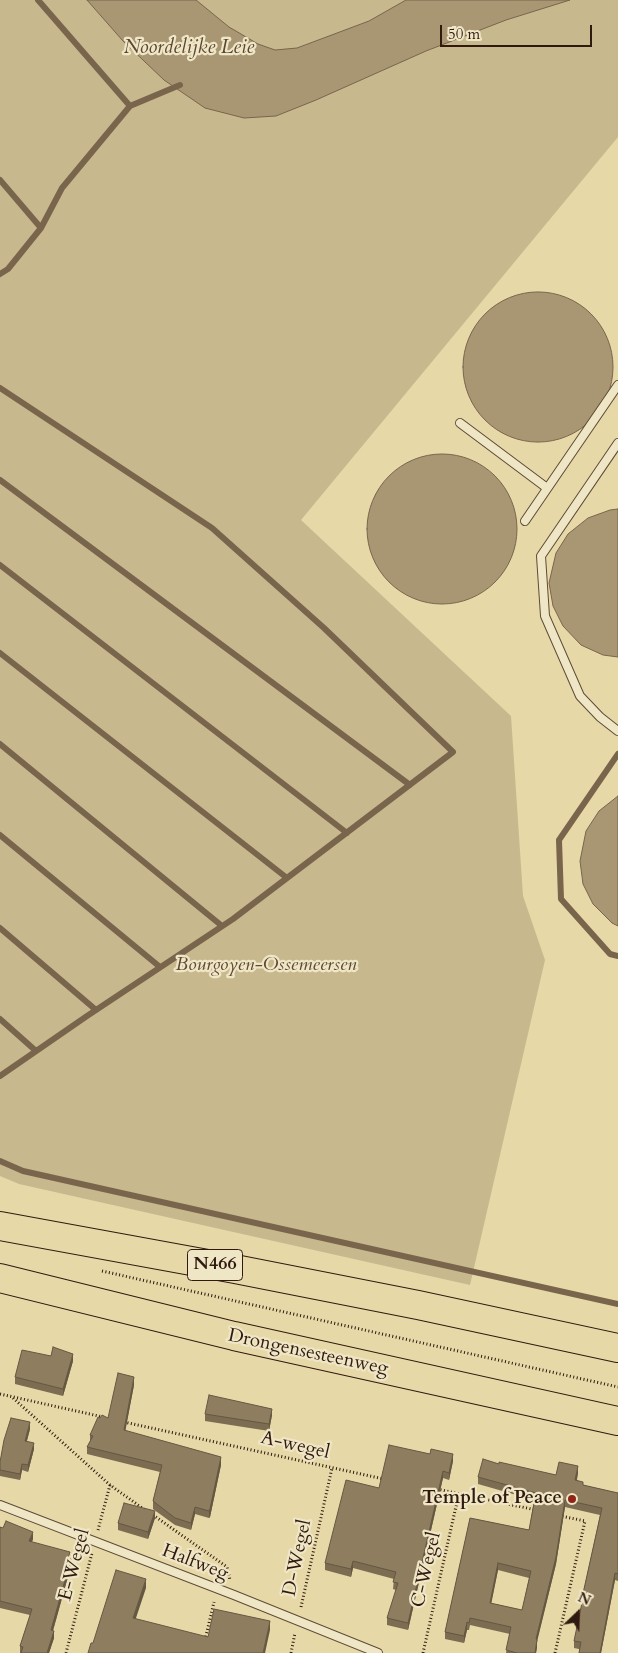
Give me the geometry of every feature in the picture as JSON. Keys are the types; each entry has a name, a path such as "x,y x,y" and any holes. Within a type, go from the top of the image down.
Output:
{"highway":[{"name":"N466","path":"4,1225 428,1307 618,1348"},
{"name":"Drongensesteenweg","path":"0,1278 234,1336 618,1421"}],"lane":[{"path":"525,521 618,385"},
{"path":"460,423 547,488"},
{"path":"618,443 541,556 545,616 580,696 600,718 618,731"},
{"name":"Halfweg","path":"0,1505 234,1595 378,1653"}],"path":[{"path":"98,1270 618,1387"},
{"path":"0,1394 108,1418"},
{"path":"11,1396 110,1485 227,1567 234,1595"},
{"name":"A-wegel","path":"118,1420 390,1480"},
{"name":"D-Wegel","path":"291,1653 332,1468"},
{"name":"E-Wegel","path":"66,1653 110,1485"},
{"path":"430,1488 536,1510"},
{"name":"C-Wegel","path":"423,1653 459,1493"},
{"path":"555,1653 585,1521 556,1515"},
{"path":"204,1644 216,1589"}],"green space":[{"name":"Bourgoyen-Ossemeersen","path":"0,0 618,0 618,137 301,520 511,716 523,896 545,960 470,1285 19,1184 0,1176"}],"water":[{"name":"Noordelijke Leie","path":"87,0 196,0 229,27 258,44 275,50 297,48 369,21 406,0 570,0 506,20 426,51 276,116 244,118 205,108 164,80 123,41"},
{"path":"538,292 567,298 591,314 607,338 613,367 607,396 591,420 567,436 538,442 509,436 485,420 469,396 463,367 469,338 485,314 509,298"},
{"path":"442,454 471,460 495,476 511,500 517,529 511,558 495,582 471,598 442,604 413,598 389,582 373,558 367,529 373,500 389,476 413,460"},
{"path":"618,509 618,657 603,655 581,645 563,626 553,606 549,583 556,553 568,534 588,518"},
{"path":"618,796 618,926 612,923 593,904 583,884 580,861 586,831 599,811"}],"building":[{"path":"53,1347 73,1354 63,1389 15,1377 22,1350 51,1356"},
{"path":"118,1373 134,1377 124,1430 221,1457 210,1509 209,1511 195,1507 191,1523 175,1518 153,1501 162,1465 87,1447 93,1436 90,1435 98,1417 100,1418 102,1415 108,1418"},
{"path":"209,1395 272,1409 269,1424 205,1414"},
{"path":"11,1418 30,1422 25,1441 34,1443 28,1465 22,1464 20,1474 0,1470 4,1440"},
{"path":"389,1445 430,1454 431,1449 453,1454 449,1473 443,1471 408,1623 387,1618 398,1583 393,1582 396,1572 353,1561 351,1569 325,1563 346,1480 379,1488"},
{"path":"483,1459 556,1475 559,1462 578,1466 575,1480 583,1482 583,1485 618,1493 618,1574 615,1573 600,1653 579,1653 581,1642 574,1641 602,1508 565,1500 556,1557 536,1639 535,1653 517,1653 506,1650 511,1627 470,1618 469,1623 467,1622 464,1636 445,1632 470,1518 529,1530 536,1493 478,1477","holes":["498,1563 531,1571 522,1610 490,1603"]},
{"path":"124,1503 155,1511 148,1532 118,1523"},
{"path":"6,1521 33,1532 29,1541 70,1552 68,1558 71,1559 51,1630 54,1631 47,1653 21,1653 23,1647 20,1646 32,1609 0,1601 0,1527 3,1528"},
{"path":"116,1570 146,1579 133,1618 208,1637 214,1609 270,1621 263,1653 88,1653 91,1643 93,1643"}],"waterway":[{"path":"38,0 130,106"},
{"path":"0,274 8,269 41,228 62,188 130,106 180,85"},
{"path":"0,180 41,228"},
{"path":"0,388 212,528 324,628 453,752 233,919 0,1076"},
{"path":"0,480 410,785"},
{"path":"0,565 347,833"},
{"path":"0,653 287,878"},
{"path":"0,744 222,926"},
{"path":"618,754 559,840 561,899 610,954 618,956"},
{"path":"0,835 160,967"},
{"path":"0,928 96,1010"},
{"path":"0,1019 36,1051"},
{"path":"0,1161 23,1171 618,1304"}],"place":[{"name":"Temple of Peace","path":"572,1499"}]}
